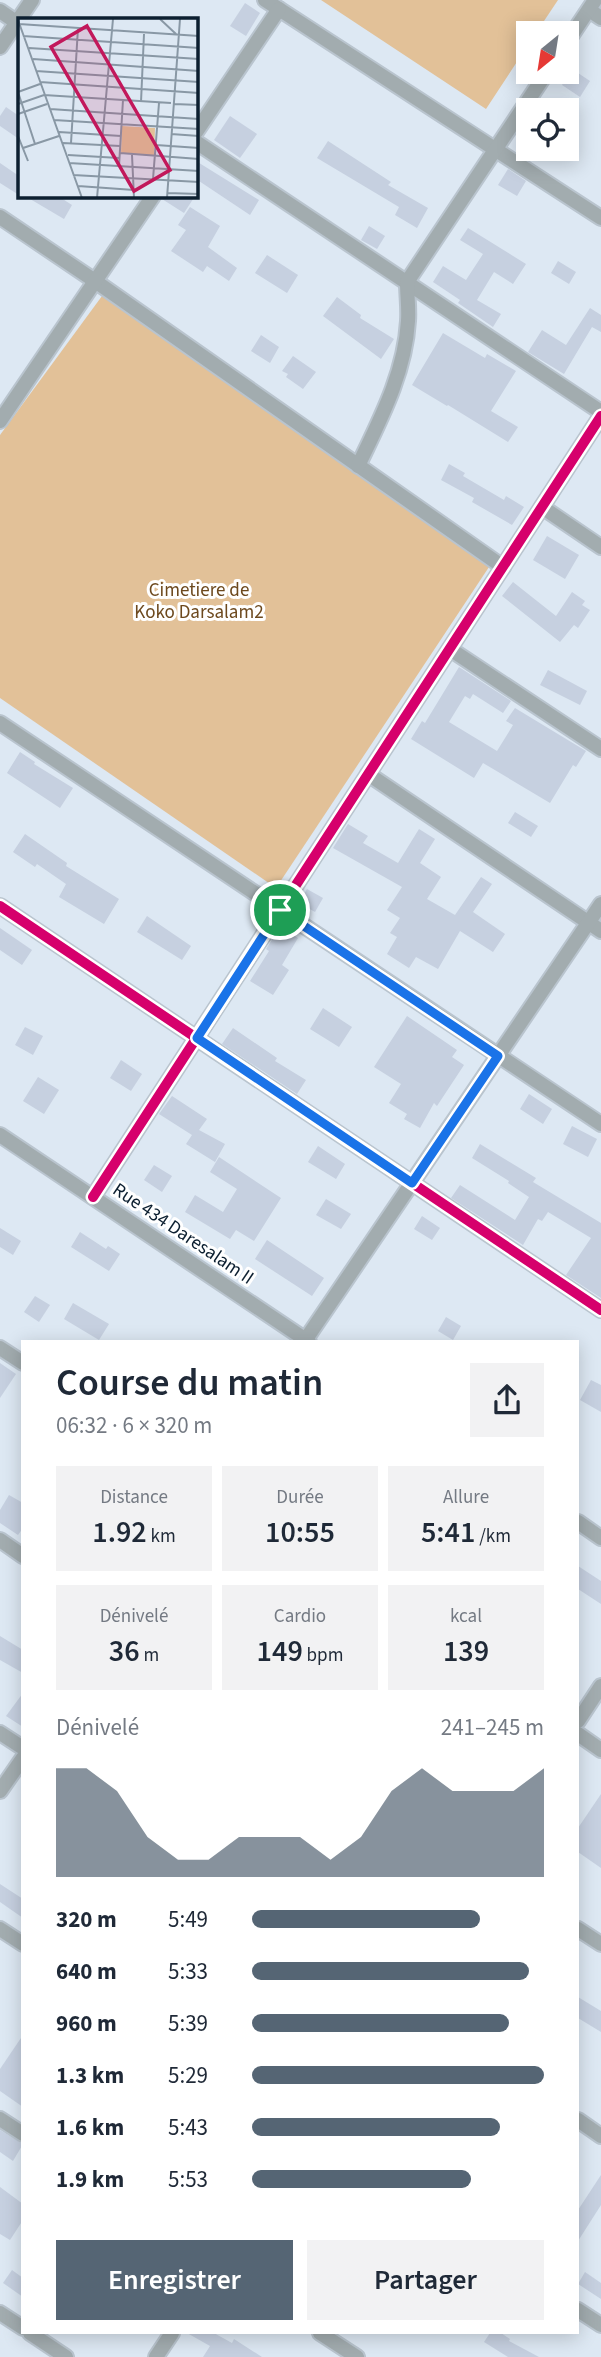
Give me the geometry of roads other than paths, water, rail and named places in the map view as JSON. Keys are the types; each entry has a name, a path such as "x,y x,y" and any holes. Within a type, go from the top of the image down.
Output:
{"street":[{"path":"21,18 32,0"},
{"path":"265,0 601,218"},
{"path":"198,129 279,9"},
{"path":"579,28 595,9"},
{"path":"0,11 18,23 0,47"},
{"path":"358,466 385,409 401,361 408,321 407,282 539,84"},
{"path":"93,1197 601,414 198,143"},
{"path":"1,416 152,198"},
{"path":"0,217 503,567"},
{"path":"542,507 601,547"},
{"path":"450,649 601,748"},
{"path":"0,723 601,1124"},
{"path":"368,774 595,927"},
{"path":"307,1340 498,1056 595,927 601,904"},
{"path":"0,906 601,1310"},
{"name":"Rue 434 Daresalam II","path":"0,1135 305,1340"},
{"path":"0,1348 21,1362"},
{"path":"579,1523 601,1538"},
{"path":"0,1540 21,1555"},
{"path":"579,1719 601,1686"},
{"path":"0,1733 21,1747"},
{"path":"579,1735 601,1750"},
{"path":"0,1791 21,1761"},
{"path":"0,1929 21,1943"},
{"path":"579,1929 601,1944"},
{"path":"0,2119 21,2133"},
{"path":"579,2121 601,2136"},
{"path":"579,2311 601,2325"},
{"path":"0,2313 21,2327"},
{"path":"32,2334 66,2357"},
{"path":"156,2357 171,2334"},
{"path":"322,2334 357,2357"}],"park label":[{"name":"Cimetiere de Koko Darsalam2","path":"199,601"}]}
